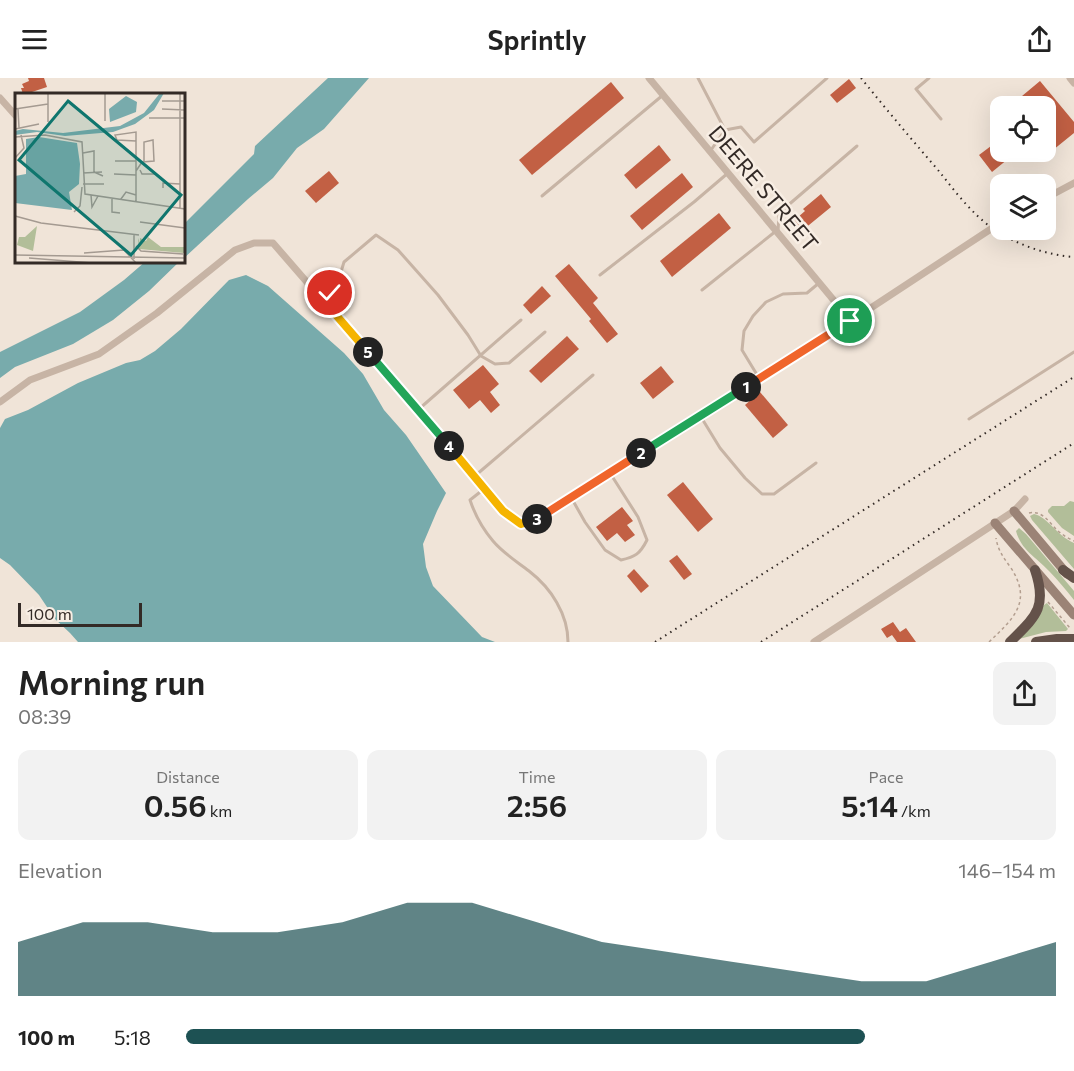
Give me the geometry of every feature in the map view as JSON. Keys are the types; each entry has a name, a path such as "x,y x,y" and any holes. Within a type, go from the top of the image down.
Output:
{"highway":[{"path":"1010,642 1031,621 1038,608 1041,594 1035,570"},
{"path":"1063,570 1074,578"},
{"path":"1036,642 1072,635"}],"main road":[{"path":"1014,511 1074,583"},
{"path":"995,523 1074,615"}],"street":[{"name":"DEERE STREET","path":"649,78 850,321"},
{"path":"1070,78 1074,83"},
{"path":"0,98 15,115"},
{"path":"1056,193 1074,183"},
{"path":"0,402 30,381 99,354 157,313 235,250 254,243 273,243 503,511 521,524 534,521 990,230"},
{"path":"814,642 1014,511 1025,499"}],"lane":[{"path":"698,78 725,130"},
{"path":"710,151 725,130 741,128 754,142 827,78"},
{"path":"929,78 916,89 941,118"},
{"path":"542,196 663,94"},
{"path":"702,290 777,232 779,213 857,146"},
{"path":"600,274 728,173"},
{"path":"323,300 337,285 344,262 376,235 398,250 438,295 481,356 495,364 509,363 545,332"},
{"path":"759,378 742,350 744,332 753,316 766,302 783,294 807,293 819,283"},
{"path":"418,410 521,320"},
{"path":"969,419 1074,352"},
{"path":"475,476 593,375"},
{"path":"700,416 720,448 762,494 774,494 816,463"},
{"path":"571,497 605,550 621,560 633,557 642,549 647,540 638,517 610,473"},
{"path":"485,488 470,500 475,516 493,542 547,588 562,611 568,629 568,642"}],"path":[{"path":"1029,513 1035,512 1044,516 1064,536 1074,541"},
{"path":"989,642 1015,616 1020,597 1017,580 1001,555 996,538"},
{"path":"1020,597 1027,598"},
{"path":"1045,601 1050,603 1070,627 1072,635"}],"green space":[{"path":"1070,501 1074,502 1074,536 1062,528 1048,512 1052,506 1064,506"},
{"path":"1034,514 1044,519 1074,543 1074,569 1032,520 1030,516"},
{"path":"1019,528 1074,591 1074,600 1021,543 1016,531"},
{"path":"1047,603 1068,629 1019,639 1044,605"}],"water":[{"path":"328,78 369,78 324,129 297,148 273,178 184,258 184,224 254,154 255,146"},
{"path":"145,262 179,262 149,291 113,320 73,344 15,367 0,378 0,352 80,312"},
{"path":"246,275 268,286 344,353 363,374 384,410 406,435 446,493 423,544 426,567 433,586 482,637 495,642 78,642 55,619 39,595 10,565 0,558 0,428 5,419 28,410 78,383 126,363 140,360 155,351 181,329 229,280"}],"building":[{"path":"28,78 44,78 47,87 23,93 22,84 29,81"},
{"path":"849,79 856,88 837,103 830,95"},
{"path":"1040,81 1052,96 1022,96"},
{"path":"611,82 624,98 532,175 519,160"},
{"path":"1056,100 1074,122 1074,133 1056,148"},
{"path":"659,145 671,160 636,189 624,175"},
{"path":"990,147 990,162 1004,162 992,172 979,155"},
{"path":"329,171 339,183 316,203 305,191"},
{"path":"682,173 693,187 642,230 630,216"},
{"path":"821,194 831,207 798,234 790,224"},
{"path":"719,213 731,228 672,277 660,261"},
{"path":"569,264 598,298 593,303 618,334 607,343 589,321 591,319 555,276"},
{"path":"542,286 551,296 531,314 523,305"},
{"path":"567,336 579,349 541,383 529,371"},
{"path":"483,365 499,384 490,392 500,405 491,413 480,400 469,409 453,390"},
{"path":"661,366 674,382 653,399 640,383"},
{"path":"760,392 788,425 773,438 745,405"},
{"path":"683,482 713,519 698,532 667,495"},
{"path":"622,507 633,521 627,525 635,535 625,542 617,533 607,541 596,527"},
{"path":"677,555 692,574 684,580 669,561"},
{"path":"634,569 649,586 641,593 627,576"},
{"path":"893,622 900,632 906,628 916,642 897,642 892,635 887,638 881,629"}],"railway":[{"path":"861,78 963,201 984,222 1021,244 1053,254 1074,257"},
{"path":"655,642 1074,377"},
{"path":"761,642 1074,443"}],"route":[{"path":"330,293 323,300 503,511 521,524 534,521 850,321"}]}
